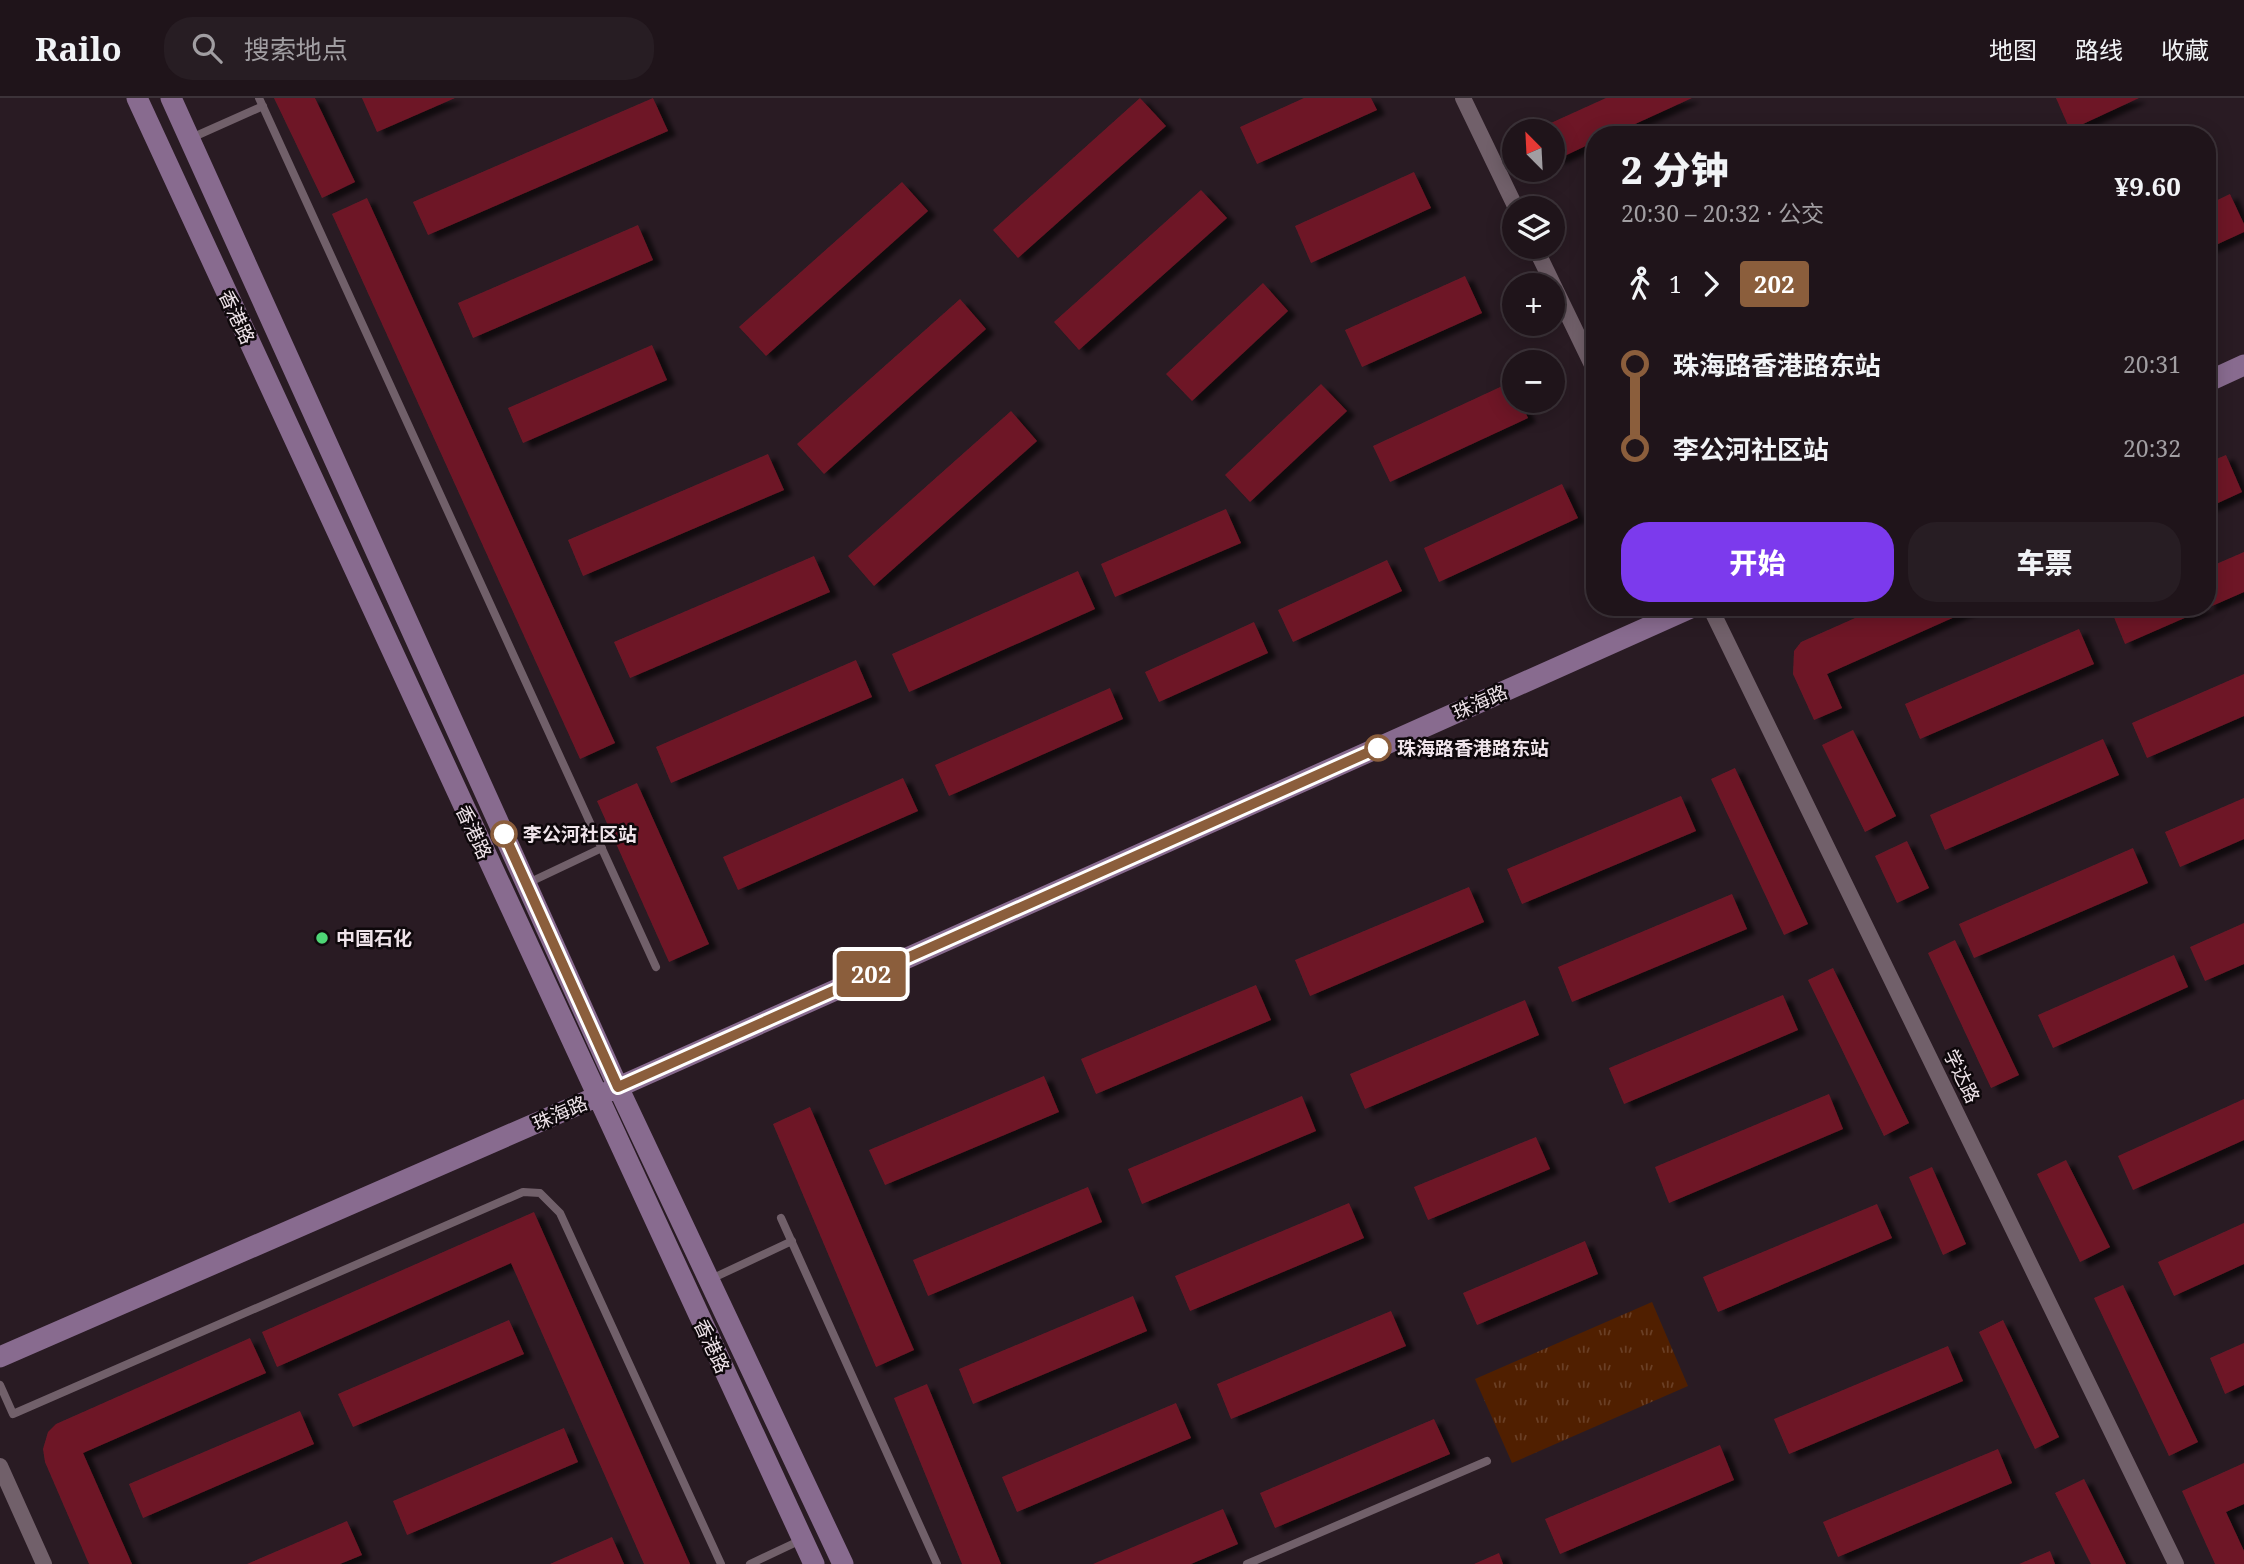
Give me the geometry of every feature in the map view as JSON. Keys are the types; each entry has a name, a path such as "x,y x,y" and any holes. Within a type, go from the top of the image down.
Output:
{"main road":[{"name":"香港路","path":"137,98 596,1097 814,1564"},
{"name":"香港路","path":"171,98 618,1087 843,1564"},
{"path":"2216,378 2244,365"},
{"name":"珠海路","path":"0,1357 596,1097 1673,616"}],"street":[{"path":"1463,98 1510,196"},
{"path":"1541,259 1586,352"},
{"name":"学达路","path":"1714,616 2176,1564"},
{"path":"0,1466 44,1564"}],"lane":[{"path":"190,139 261,102 656,967"},
{"path":"526,884 602,848"},
{"path":"0,1385 13,1415 523,1192 540,1193 560,1213 721,1564"},
{"path":"781,1218 937,1564"},
{"path":"709,1280 792,1241"},
{"path":"1247,1564 1487,1461"},
{"path":"750,1564 803,1539"}],"green space":[{"path":"1652,1302 1688,1386 1512,1463 1475,1379"}],"building":[{"path":"274,98 315,98 355,182 322,198"},
{"path":"362,98 455,98 377,132"},
{"path":"653,98 668,131 428,235 413,202"},
{"path":"1140,98 1166,126 1018,258 993,230"},
{"path":"1304,98 1371,98 1377,110 1257,164 1240,127"},
{"path":"1606,98 1692,98 1631,126 1586,126 1586,146 1565,156 1565,119 1560,119"},
{"path":"2056,98 2139,98 2079,126 2068,126"},
{"path":"1414,172 1431,208 1311,263 1295,226"},
{"path":"902,182 928,211 766,356 739,327"},
{"path":"1201,190 1227,218 1079,350 1054,322"},
{"path":"2230,194 2244,224 2244,232 2216,245 2216,201"},
{"path":"367,198 615,743 580,759 332,214"},
{"path":"638,225 653,260 473,338 458,303"},
{"path":"1465,276 1482,313 1362,367 1345,330"},
{"path":"1263,283 1288,311 1192,401 1166,374"},
{"path":"960,299 986,329 824,474 797,444"},
{"path":"652,345 667,380 523,443 508,408"},
{"path":"1321,384 1347,411 1250,502 1225,475"},
{"path":"1502,386 1502,413 1526,413 1528,418 1390,482 1373,446"},
{"path":"1011,411 1037,441 874,586 848,556"},
{"path":"768,454 784,490 583,576 568,540"},
{"path":"2226,455 2242,492 2216,504 2216,459"},
{"path":"1562,484 1578,518 1439,582 1424,548"},
{"path":"1226,509 1241,543 1115,597 1101,564"},
{"path":"2244,552 2244,592 2216,604 2216,564"},
{"path":"814,556 830,592 630,678 614,642"},
{"path":"1387,560 1402,591 1293,642 1278,610"},
{"path":"1078,571 1095,609 909,692 892,654"},
{"path":"1860,616 1957,616 1827,674 1842,708 1814,720 1793,674 1794,651 1801,642"},
{"path":"2113,616 2189,616 2125,644"},
{"path":"1254,622 1268,653 1159,702 1145,672"},
{"path":"2079,629 2094,664 1920,739 1905,704"},
{"path":"856,660 872,697 671,783 656,747"},
{"path":"2244,674 2244,716 2147,758 2132,723"},
{"path":"1110,688 1123,719 949,796 935,765"},
{"path":"1853,730 1896,816 1865,832 1822,745"},
{"path":"2103,739 2119,775 1945,850 1930,815"},
{"path":"1735,768 1808,924 1784,935 1711,779"},
{"path":"903,778 918,811 738,890 723,857"},
{"path":"637,783 709,944 669,962 597,801"},
{"path":"1681,796 1696,831 1522,904 1507,869"},
{"path":"2244,798 2244,839 2180,867 2165,832"},
{"path":"1907,841 1929,888 1897,903 1875,856"},
{"path":"2133,848 2148,883 1974,958 1959,924"},
{"path":"1469,887 1484,922 1310,996 1295,960"},
{"path":"1732,894 1747,929 1572,1002 1558,967"},
{"path":"2244,923 2244,964 2205,981 2190,947"},
{"path":"1955,940 2019,1075 1991,1088 1928,953"},
{"path":"2174,955 2188,987 2053,1048 2038,1015"},
{"path":"1833,968 1909,1123 1884,1136 1808,980"},
{"path":"1256,985 1271,1020 1096,1094 1081,1059"},
{"path":"1783,995 1798,1030 1624,1104 1609,1068"},
{"path":"1525,1000 1539,1035 1365,1109 1350,1074"},
{"path":"1044,1076 1059,1112 885,1185 869,1150"},
{"path":"1829,1094 1843,1129 1669,1203 1655,1167"},
{"path":"1302,1096 1316,1131 1142,1204 1128,1169"},
{"path":"2244,1099 2244,1140 2133,1190 2118,1156"},
{"path":"810,1107 914,1350 876,1367 773,1124"},
{"path":"1536,1137 1550,1169 1428,1220 1414,1187"},
{"path":"2066,1160 2110,1247 2080,1262 2037,1174"},
{"path":"1932,1167 1966,1244 1943,1255 1909,1177"},
{"path":"1088,1187 1102,1222 928,1296 913,1260"},
{"path":"1349,1203 1364,1238 1190,1311 1175,1276"},
{"path":"1877,1204 1892,1238 1718,1312 1703,1277"},
{"path":"534,1212 690,1564 644,1564 511,1263 277,1367 262,1332"},
{"path":"2244,1223 2244,1264 2174,1296 2158,1262"},
{"path":"1585,1241 1598,1274 1477,1325 1463,1293"},
{"path":"2123,1285 2198,1442 2169,1456 2094,1298"},
{"path":"1133,1296 1147,1331 973,1404 959,1369"},
{"path":"1391,1311 1406,1346 1231,1419 1217,1384"},
{"path":"509,1320 524,1354 353,1427 338,1394"},
{"path":"2003,1320 2059,1437 2035,1449 1979,1332"},
{"path":"250,1338 266,1373 83,1453 132,1564 89,1564 45,1462 43,1449 48,1432 56,1424"},
{"path":"2244,1343 2244,1385 2225,1394 2210,1358"},
{"path":"1948,1346 1963,1381 1789,1454 1774,1419"},
{"path":"927,1384 1001,1564 962,1564 894,1398"},
{"path":"1176,1403 1191,1438 1017,1512 1002,1477"},
{"path":"300,1411 314,1444 143,1518 129,1484"},
{"path":"1434,1419 1450,1454 1275,1528 1260,1493"},
{"path":"564,1428 578,1462 407,1535 393,1501"},
{"path":"1720,1445 1734,1480 1560,1554 1545,1519"},
{"path":"1998,1449 2012,1483 1838,1557 1823,1522"},
{"path":"2244,1463 2244,1504 2226,1512 2244,1551 2244,1564 2215,1564 2182,1491"},
{"path":"2084,1479 2126,1564 2091,1564 2055,1493"},
{"path":"1223,1509 1238,1544 1191,1564 1093,1564"},
{"path":"347,1521 362,1555 340,1564 247,1564"},
{"path":"612,1537 624,1564 550,1564"},
{"path":"2050,1551 2055,1564 2019,1564"},
{"path":"1499,1553 1503,1564 1474,1564"}],"bus line":[{"name":"202","path":"504,834 618,1087 1378,748"}],"place":[{"name":"珠海路香港路东站","path":"1378,748"},
{"name":"李公河社区站","path":"504,834"},
{"name":"中国石化","path":"322,938"}]}
